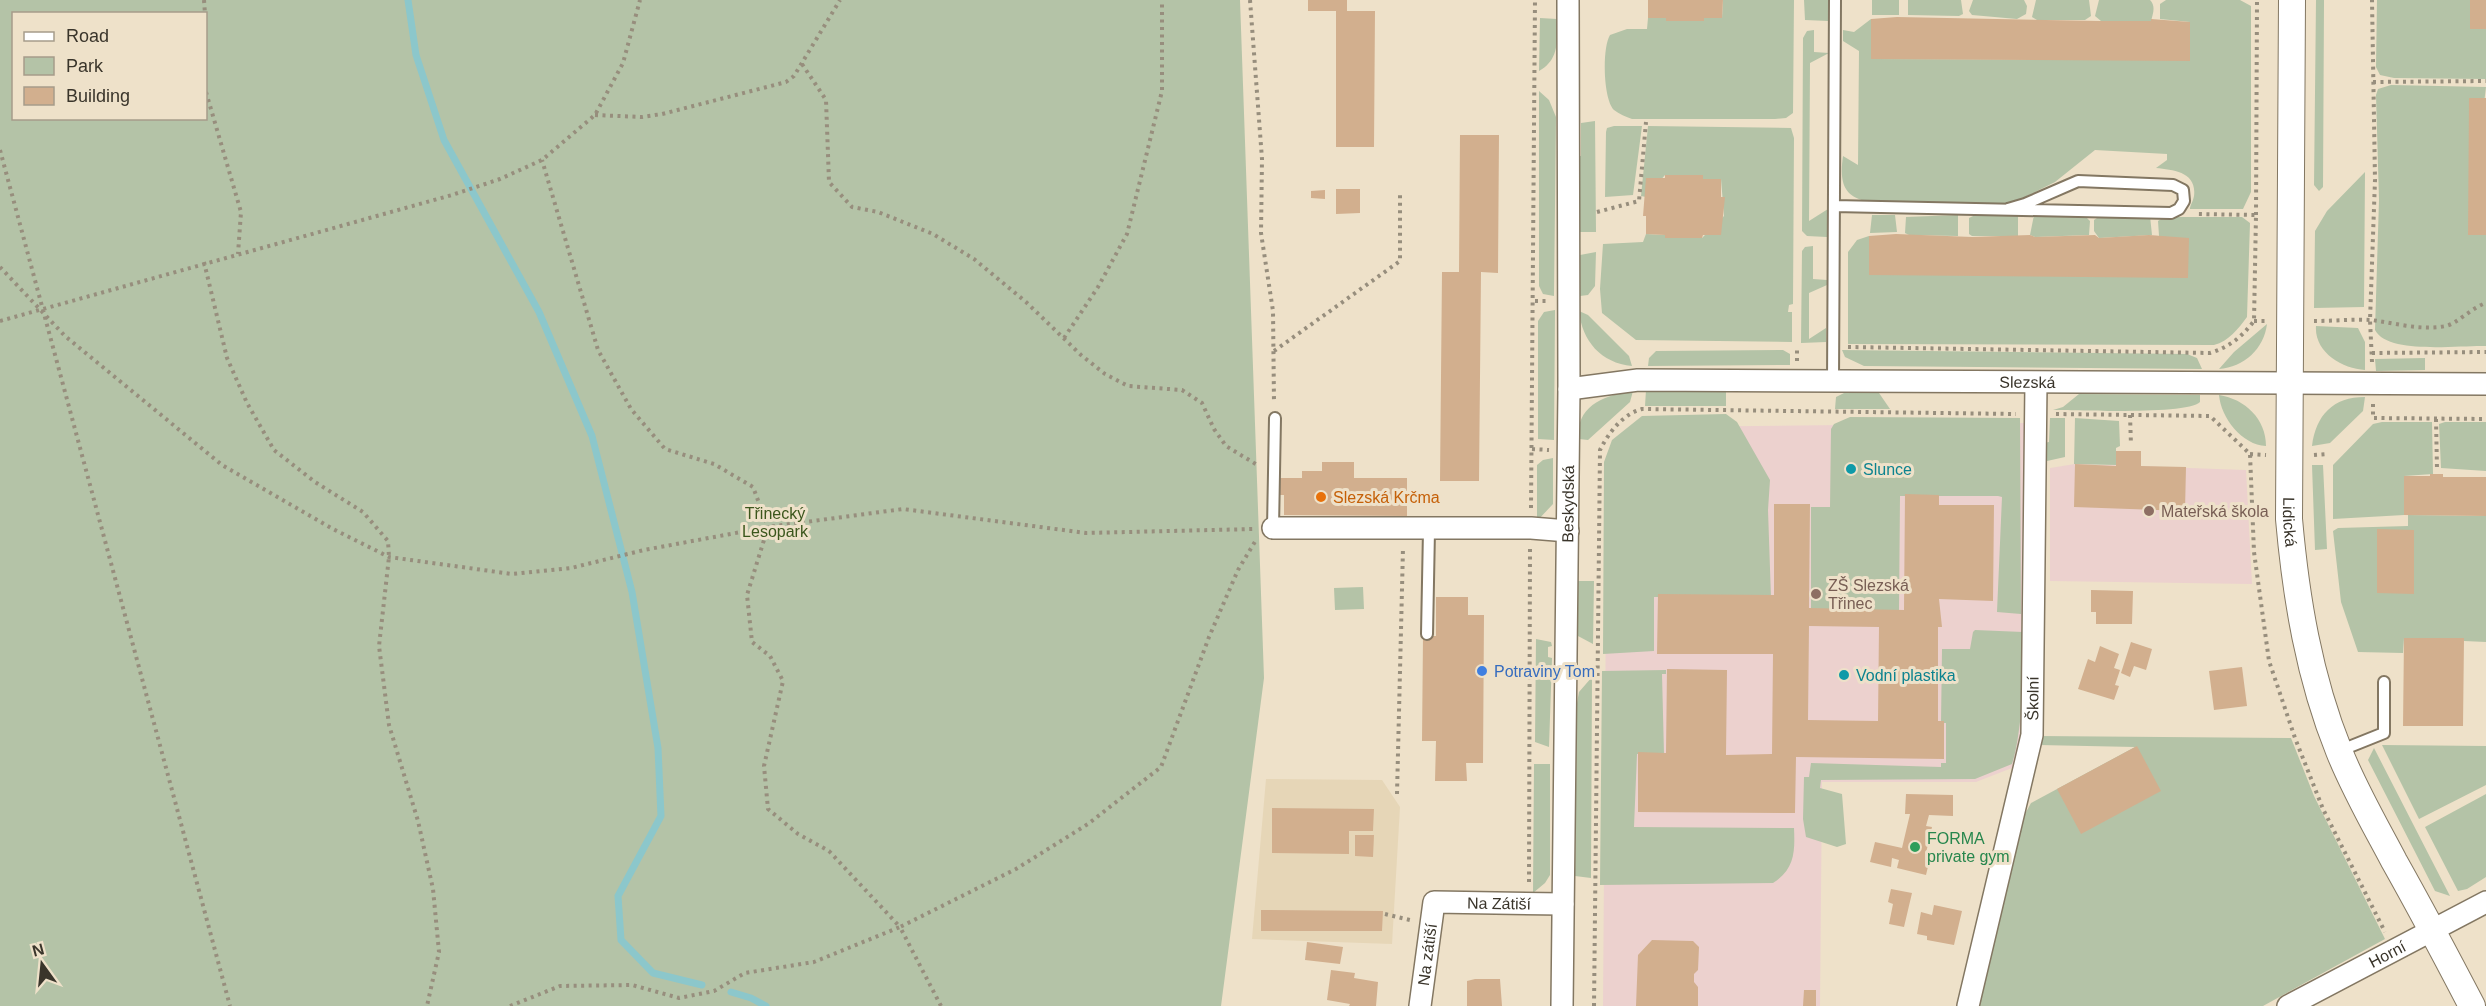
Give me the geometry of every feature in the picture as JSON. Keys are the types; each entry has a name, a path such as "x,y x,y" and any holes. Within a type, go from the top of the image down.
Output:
{"street":[{"name":"Beskydská","path":"1562,1006 1569,389 1568,0"},
{"name":"Lidická","path":"2292,0 2289,519 2293,572 2304,637 2322,702 2339,751 2472,1006"},
{"name":"Slezská","path":"1569,389 1638,380 1833,383 2486,384"},
{"name":"Školní","path":"1968,1006 2032,735 2036,382"},
{"path":"1267,528 1568,531"},
{"name":"Na Zátiší","path":"1434,902 1563,904"},
{"name":"Na zátiší","path":"1420,1006 1434,902"},
{"name":"Horní","path":"2288,1006 2486,902"}],"lane":[{"path":"1833,383 1835,0"},
{"path":"1834,206 2171,213 2179,209 2184,201 2183,190 2173,185 2078,181 2008,209"},
{"path":"1267,528 1274,474 1275,418"},
{"path":"1427,634 1429,530"},
{"path":"2339,751 2384,733 2384,682"}],"path":[{"path":"0,321 204,262 452,195 542,160 595,115 623,63 640,0"},
{"path":"595,115 642,117 719,101 786,82 794,76 802,64 840,0"},
{"path":"1064,338 1098,287 1127,234 1162,91 1162,0"},
{"path":"1250,0 1262,159 1261,233 1274,311 1275,418"},
{"path":"1531,513 1535,0"},
{"path":"1833,347 2210,353 2223,349 2235,341 2254,321 2257,0"},
{"path":"2372,0 2376,180 2370,320 2373,370"},
{"path":"802,64 826,100 829,182 852,207 878,212 933,234 974,259 1105,374 1128,386 1182,390 1202,403 1214,429 1226,446 1274,474"},
{"path":"2373,82 2486,81"},
{"path":"207,96 240,212 238,254"},
{"path":"1598,212 1639,201 1646,122"},
{"path":"0,150 231,1006"},
{"path":"542,160 598,350 631,409 665,450 714,464 753,487 768,527 747,595 752,642 770,656 783,681 764,766 768,808 798,834 829,851 900,927 941,1006"},
{"path":"1274,351 1400,261 1400,194"},
{"path":"2171,213 2256,216"},
{"path":"204,262 227,358 247,403 274,450 315,482 363,513 388,541 389,557 379,645 388,725 417,821 433,889 439,952 427,1006"},
{"path":"0,267 43,310 65,336 222,465 333,529 389,557 512,574 571,568 644,550 768,527 903,509 1086,532 1267,528"},
{"path":"1534,302 1553,301"},
{"path":"2314,321 2370,320 2414,327 2445,326 2454,323 2471,308 2486,303"},
{"path":"2254,321 2267,321"},
{"path":"1797,346 1797,365"},
{"path":"2372,354 2486,352"},
{"path":"2373,397 2373,418 2486,419"},
{"path":"1594,1006 1600,450 1605,438 1631,413 1642,409 2017,414"},
{"path":"2047,414 2210,416 2250,454 2266,455"},
{"path":"2130,415 2131,445"},
{"path":"2436,419 2437,470"},
{"path":"1532,449 1553,450"},
{"path":"2250,454 2254,552 2269,661 2291,728 2323,809 2387,935"},
{"path":"2313,455 2327,454"},
{"path":"510,1006 560,986 632,985 679,998 714,991 745,974 814,962 900,927 1016,869 1088,824 1161,767 1209,637 1238,570 1267,528"},
{"path":"1397,794 1403,529"},
{"path":"1529,904 1530,546"}],"shaded area":[{"name":"ZŠ Slezská Třinec","path":"2025,423 2027,440 2024,728 2017,766 1976,782 1822,782 1820,1006 1603,1006 1607,460 1656,427"},
{"name":"Mateřská škola","path":"2075,464 2246,470 2252,584 2050,581 2050,468"},
{"path":"1266,779 1382,780 1400,807 1392,944 1252,939"}],"green space":[{"name":"Třinecký Lesopark","path":"0,0 1240,0 1264,678 1221,1006 0,1006"},
{"path":"1723,0 1794,0 1793,113 1786,118 1775,119 1632,119 1614,110 1610,104 1605,73 1607,42 1610,35 1627,29 1647,29 1648,18 1666,18 1667,21 1704,21 1704,18 1722,18"},
{"path":"1804,0 1828,0 1828,21 1805,20"},
{"path":"1872,0 1899,0 1899,15 1872,15"},
{"path":"1908,0 1961,0 1963,14 1959,16 1908,15"},
{"path":"1973,0 2024,0 2027,6 2026,14 2017,19 1972,15 1969,11"},
{"path":"2036,0 2089,0 2091,16 2085,20 2037,20 2032,17"},
{"path":"2099,0 2150,0 2153,7 2151,21 2101,21 2095,16"},
{"path":"2166,0 2240,0 2251,6 2251,192 2243,209 2190,209 2194,188 2188,177 2177,171 2156,168 2167,160 2167,154 2095,150 2055,182 2015,202 1983,205 1866,201 1851,195 1844,185 1843,156 1858,165 1859,51 1843,41 1843,30 1854,32 1871,19 1871,59 2190,60 2190,22 2160,19 2160,4"},
{"path":"2316,0 2324,0 2323,187 2319,191 2314,185"},
{"path":"2377,0 2470,0 2470,28 2486,29 2486,79 2394,78 2380,75 2376,67"},
{"path":"1540,18 1557,19 1557,34 1554,55 1551,61 1539,71"},
{"path":"1814,30 1814,52 1829,53 1810,63 1809,221 1828,209 1827,237 1807,236 1802,231 1803,38 1807,31"},
{"path":"2391,85 2486,87 2468,235 2486,235 2486,346 2409,346 2382,338 2375,330 2379,200 2376,95 2378,89"},
{"path":"1539,91 1549,100 1556,117 1554,296 1543,294 1539,286"},
{"path":"1595,121 1596,232 1575,232 1573,157 1581,156 1581,123"},
{"path":"1642,126 1633,195 1605,197 1606,132 1607,128"},
{"path":"1648,126 1791,128 1794,138 1793,304 1789,305 1788,312 1792,312 1792,342 1636,340 1602,313 1600,289 1603,244 1643,242 1646,234 1665,235 1665,238 1702,238 1724,216 1721,179 1703,179 1702,175 1665,175 1646,197 1641,196"},
{"path":"2365,172 2364,307 2314,308 2315,231 2327,211"},
{"path":"1977,214 2018,215 2018,236 1972,236 1969,234 1969,218"},
{"path":"1872,215 1895,215 1897,232 1870,233"},
{"path":"1958,215 1958,236 1905,233 1906,217"},
{"path":"2034,215 2085,216 2090,221 2089,235 2035,237 2030,235"},
{"path":"2100,216 2150,216 2152,235 2099,238 2094,231 2094,220"},
{"path":"2164,217 2242,217 2250,223 2247,317 2224,341 2214,345 1848,344 1848,252 1857,240 1869,236 1869,275 2162,236 2159,236 2158,221"},
{"path":"1813,246 1813,279 1827,280 1827,285 1809,293 1809,339 1826,328 1826,342 1801,343 1802,251 1805,247"},
{"path":"1596,252 1595,286 1588,295 1580,296 1580,255"},
{"path":"1555,310 1554,440 1538,439 1538,321 1544,312"},
{"path":"1579,311 1588,315 1629,356 1632,366 1611,360 1595,349 1584,332"},
{"path":"2267,324 2262,341 2251,355 2237,365 2219,369 2234,352"},
{"path":"2316,326 2358,328 2365,342 2365,370 2347,366 2331,357 2320,344"},
{"path":"1783,350 1790,354 1790,365 1648,366 1649,358 1656,351"},
{"path":"1842,350 2187,354 2197,358 2202,369 1864,366 1845,357"},
{"path":"2425,358 2425,370 2376,371 2375,359"},
{"path":"1646,390 1726,391 1726,406 1645,406"},
{"path":"1633,391 1630,402 1588,440 1579,439 1579,427 1587,410 1603,399"},
{"path":"1846,392 1879,393 1890,409 1835,409 1836,397"},
{"path":"2079,394 2200,395 2200,402 2175,409 2053,410 2063,407"},
{"path":"2219,395 2237,401 2252,412 2262,427 2266,446 2249,441 2234,429 2224,413"},
{"path":"2365,397 2363,411 2330,443 2312,446 2317,425 2328,410 2344,400"},
{"path":"1726,414 1737,422 1770,480 1768,510 1771,598 1654,597 1654,651 1603,654 1604,462 1612,440 1642,416"},
{"path":"1850,417 2020,418 2021,614 1997,612 2002,497 1998,496 1900,496 1899,611 1811,609 1811,507 1830,507 1831,429 1834,424"},
{"path":"2050,418 2065,418 2065,457 2047,461 2042,458 2044,443 2049,442"},
{"path":"2075,418 2119,421 2120,446 2116,448 2116,465 2074,464"},
{"path":"2432,422 2433,474 2404,476 2404,515 2333,519 2333,465 2373,424"},
{"path":"2486,422 2486,471 2441,468 2439,424"},
{"path":"1553,458 1553,504 1537,521 1537,465 1543,460"},
{"path":"2312,465 2323,465 2327,549 2315,550"},
{"path":"2408,515 2486,516 2486,642 2464,641 2463,638 2404,638 2403,653 2358,652 2341,602 2333,531 2338,528 2408,526"},
{"path":"1577,581 1594,581 1593,644 1578,636"},
{"path":"1363,587 1364,609 1335,610 1334,588"},
{"path":"1975,630 2023,632 2022,698 2012,764 1975,779 1821,780 1820,788 1842,794 1846,844 1837,847 1806,837 1803,819 1804,777 1809,777 1811,763 1941,767 1941,763 1946,763 1946,723 1941,723 1942,649 1970,649"},
{"path":"1536,639 1551,642 1552,646 1548,647 1548,657 1552,658 1549,747 1535,742"},
{"path":"1666,670 1666,674 1662,674 1664,754 1637,754 1634,827 1794,828 1790,866 1773,883 1600,885 1602,671"},
{"path":"1592,677 1591,878 1575,876 1577,703 1579,692"},
{"path":"2038,736 2291,738 2314,796 2385,939 2263,1006 1977,1006 2020,823 2031,803 2135,747 2039,745"},
{"path":"2382,745 2486,746 2486,785 2419,819"},
{"path":"2374,748 2450,896 2435,891 2368,760"},
{"path":"1534,764 1550,764 1550,875 1545,883 1533,893"},
{"path":"2486,794 2486,877 2467,889 2458,891 2425,827"}],"building":[{"path":"1308,0 1347,0 1347,11 1375,11 1374,147 1336,147 1336,11 1308,11"},
{"path":"1648,0 1723,0 1722,18 1704,18 1704,21 1666,21 1666,18 1648,18"},
{"path":"2470,0 2486,0 2486,29 2470,29"},
{"path":"1897,17 2100,21 2151,21 2151,19 2190,22 2190,61 1871,59 1871,19"},
{"path":"2469,98 2486,98 2486,235 2468,235"},
{"path":"1460,135 1499,135 1498,273 1481,272 1479,481 1440,481 1442,272 1459,272"},
{"path":"1665,175 1703,175 1703,179 1721,179 1721,197 1725,197 1721,235 1703,235 1702,238 1665,238 1665,235 1646,234 1646,216 1643,216 1646,178 1665,178"},
{"path":"1336,189 1360,189 1360,213 1336,214"},
{"path":"1325,190 1325,199 1311,198 1311,191"},
{"path":"1896,234 1972,237 2095,235 2099,238 2149,235 2189,238 2188,278 1869,275 1869,236"},
{"path":"2116,451 2141,451 2141,466 2186,467 2185,511 2074,507 2075,464 2116,466"},
{"path":"1322,462 1354,462 1354,478 1407,478 1407,516 1284,515 1284,495 1278,495 1278,478 1302,478 1302,471 1322,471"},
{"path":"2430,474 2443,474 2443,477 2486,477 2486,516 2404,515 2404,476 2430,476"},
{"path":"1905,494 1939,495 1939,505 1994,505 1993,601 1939,599 1942,627 1938,627 1938,721 1944,721 1944,759 1796,757 1795,813 1638,812 1638,752 1666,753 1667,669 1727,670 1726,755 1772,754 1773,654 1657,654 1658,594 1774,595 1774,504 1810,504 1809,608 1904,610","holes":["1809,626 1879,627 1878,721 1808,720"]},
{"path":"2377,529 2414,530 2414,594 2377,593"},
{"path":"2091,590 2133,591 2132,624 2096,624 2096,612 2091,612"},
{"path":"1436,597 1468,597 1468,615 1484,615 1483,763 1466,763 1467,781 1435,781 1436,741 1422,741 1423,636 1436,636"},
{"path":"2404,638 2464,638 2463,726 2403,726"},
{"path":"2131,642 2152,649 2146,670 2134,666 2130,677 2121,673"},
{"path":"2100,646 2119,654 2114,668 2120,670 2115,685 2119,686 2114,700 2078,689 2088,659 2095,662"},
{"path":"2242,667 2247,706 2214,710 2209,671"},
{"path":"2137,746 2161,791 2081,834 2057,789"},
{"path":"1906,794 1953,795 1953,816 1929,815 1926,826 1932,827 1926,853 1931,854 1926,875 1897,868 1899,860 1892,858 1891,867 1870,862 1875,842 1902,848 1910,814 1905,814"},
{"path":"1272,808 1374,809 1373,831 1349,831 1349,854 1272,853"},
{"path":"1355,835 1374,835 1373,857 1355,856"},
{"path":"1891,889 1912,893 1904,927 1889,924 1893,904 1888,902"},
{"path":"1934,905 1962,911 1954,945 1927,940 1927,936 1917,934 1921,912 1932,915"},
{"path":"1261,910 1383,911 1382,931 1261,931"},
{"path":"1652,940 1693,941 1699,947 1698,970 1694,974 1694,982 1698,987 1698,1006 1636,1006 1638,955"},
{"path":"1307,942 1343,947 1340,964 1305,960"},
{"path":"1331,970 1355,973 1354,978 1378,982 1376,1006 1349,1006 1350,1004 1327,1000"},
{"path":"1500,979 1502,1006 1467,1006 1467,981"},
{"path":"1804,990 1816,990 1816,1006 1803,1006"}],"waterway":[{"path":"408,0 416,55 444,140 539,312 592,436 632,592 658,748 661,816 618,896 621,940 653,973 702,985"},
{"path":"731,992 751,998 766,1006"}],"place":[{"name":"Slunce","path":"1851,469"},
{"name":"Slezská Krčma","path":"1321,497"},
{"name":"Mateřská škola","path":"2149,511"},
{"name":"ZŠ Slezská Třinec","path":"1816,594"},
{"name":"Potraviny Tom","path":"1482,671"},
{"name":"Vodní plastika","path":"1844,675"},
{"name":"FORMA private gym","path":"1915,847"}]}
